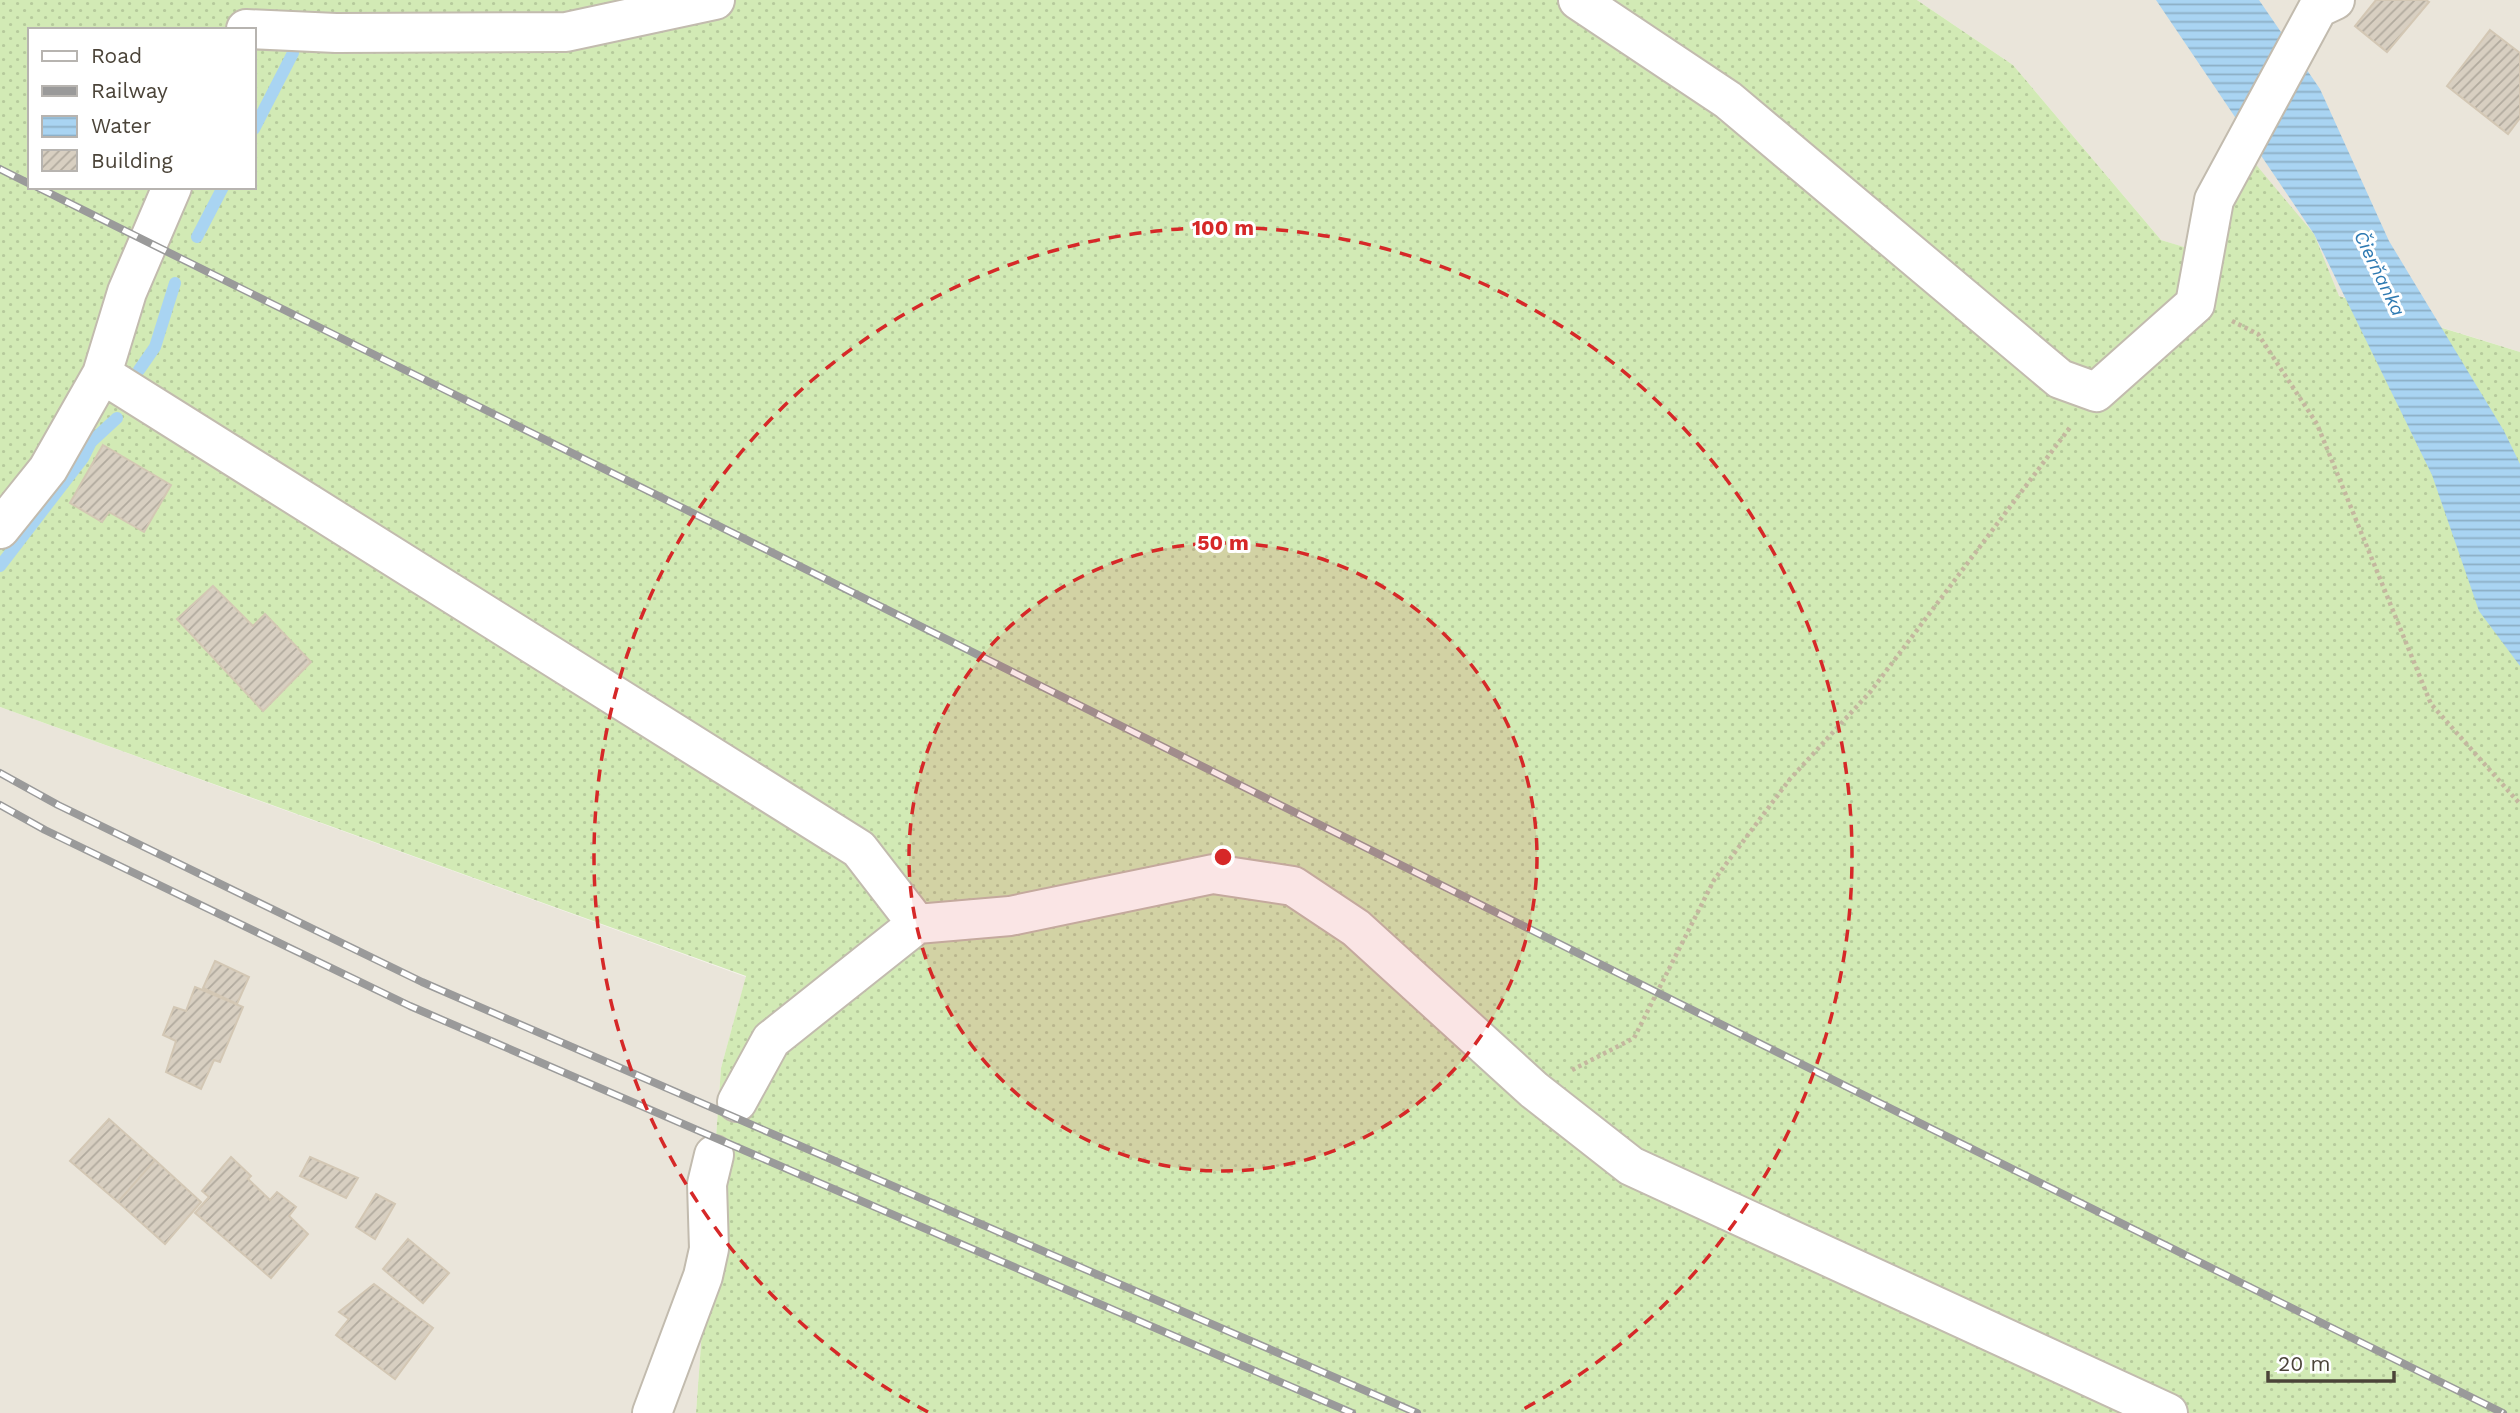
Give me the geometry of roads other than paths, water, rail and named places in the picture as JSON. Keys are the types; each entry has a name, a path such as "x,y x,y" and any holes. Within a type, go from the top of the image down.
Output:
{"street":[{"path":"248,19 336,33 566,32 715,0"},
{"path":"1578,0 1728,100 2060,379 2096,392 2195,304 2214,200 2327,4"},
{"path":"0,529 48,469 102,374 127,292 171,189"},
{"path":"102,374 859,849 917,923"},
{"path":"737,1102 771,1040 917,923 1010,916 1213,874 1293,886 1356,928 1534,1090 1631,1167 2168,1413"},
{"path":"653,1413 703,1276 709,1249 707,1184 714,1155"}],"water":[{"name":"Čierňanka","path":"2156,0 2259,0 2320,89 2389,241 2504,431 2520,464 2520,666 2479,611 2432,475 2314,234"}],"waterway":[{"path":"256,125 293,53"},
{"path":"197,237 222,189"},
{"path":"139,370 155,347 175,283"},
{"path":"0,566 83,458 91,442 117,418"}],"railway":[{"path":"0,169 28,183"},
{"path":"41,189 2503,1413"},
{"path":"0,773 58,805 422,982 1417,1413"},
{"path":"0,805 45,830 410,1006 1352,1413"}]}
